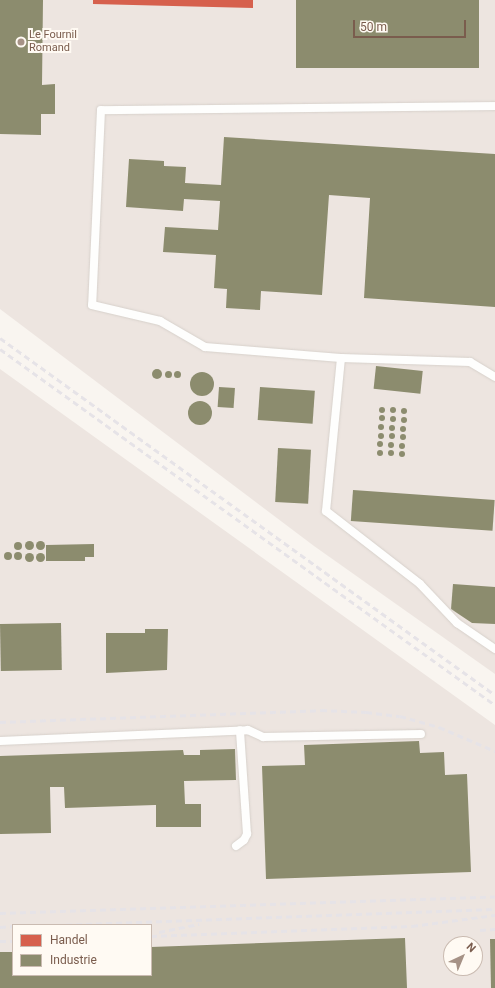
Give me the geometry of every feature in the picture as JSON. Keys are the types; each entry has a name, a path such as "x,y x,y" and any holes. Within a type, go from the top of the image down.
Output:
{"lane":[{"path":"495,106 101,110 92,305 160,321 205,347 341,358 470,362 495,377"},
{"path":"341,358 326,511 414,579 457,623 495,649"},
{"path":"236,846 244,840 247,834 240,730"},
{"path":"0,741 240,730 248,730 263,737 420,734"}],"shaded area":[{"path":"0,0 495,0 495,674 314,546 0,309"},
{"path":"0,369 495,725 495,988 0,988"}],"building: Handel":[{"path":"93,0 253,0 253,8 93,4"}],"building: Industrie":[{"name":"Le Fournil Romand","path":"0,0 43,0 42,85 55,84 55,114 41,114 41,135 0,134"},
{"path":"296,0 479,0 479,68 296,68"},
{"path":"224,137 495,154 495,307 364,298 370,198 329,195 322,295 261,291 260,310 226,308 227,289 214,288 216,255 163,252 165,227 218,230 220,201 184,199 183,211 126,207 129,159 164,161 164,166 186,167 185,183 221,185"},
{"path":"376,366 423,371 420,394 374,389"},
{"path":"155,369 159,369 161,370 161,378 155,379 152,376 152,372"},
{"path":"168,371 171,374 168,377 165,374"},
{"path":"177,371 180,374 177,377 174,374"},
{"path":"202,372 211,375 214,384 211,393 202,396 193,393 190,384 193,375"},
{"path":"219,387 235,388 234,408 218,407"},
{"path":"260,387 315,391 313,424 258,420"},
{"path":"200,401 209,404 212,413 209,422 200,425 191,422 188,413 191,404"},
{"path":"382,407 385,410 382,413 379,410"},
{"path":"393,407 396,410 393,413 390,410"},
{"path":"404,408 407,411 404,414 401,411"},
{"path":"382,415 385,418 382,421 379,418"},
{"path":"393,416 396,419 393,422 390,419"},
{"path":"404,417 407,420 404,423 401,420"},
{"path":"381,424 384,427 381,430 378,427"},
{"path":"392,425 395,428 392,431 389,428"},
{"path":"403,426 406,429 403,432 400,429"},
{"path":"381,433 384,436 381,439 378,436"},
{"path":"392,433 395,436 392,439 389,436"},
{"path":"403,434 406,437 403,440 400,437"},
{"path":"380,441 383,444 380,447 377,444"},
{"path":"391,442 394,445 391,448 388,445"},
{"path":"402,443 405,446 402,449 399,446"},
{"path":"278,448 311,450 308,504 275,502"},
{"path":"380,450 383,453 380,456 377,453"},
{"path":"391,450 394,453 391,456 388,453"},
{"path":"402,451 405,454 402,457 399,454"},
{"path":"353,490 495,500 492,531 351,521"},
{"path":"27,541 31,541 33,545 31,549 27,549 25,547 25,543"},
{"path":"38,541 42,541 44,545 42,549 38,549 36,547 36,543"},
{"path":"18,542 21,543 21,549 18,550 15,549 14,546 15,543"},
{"path":"94,544 94,557 85,557 85,561 46,561 46,545"},
{"path":"8,552 11,553 11,559 8,560 5,559 4,556 5,553"},
{"path":"18,552 21,553 21,559 18,560 15,559 14,556 15,553"},
{"path":"27,553 31,553 33,557 31,561 27,561 25,559 25,555"},
{"path":"38,553 42,553 44,557 42,561 38,561 36,559 36,555"},
{"path":"453,584 495,587 495,624 472,623 451,609"},
{"path":"61,623 62,670 1,671 0,624"},
{"path":"145,629 168,629 167,670 106,673 106,633 145,633"},
{"path":"419,741 420,753 444,752 445,775 467,774 471,872 266,879 262,766 305,765 304,745"},
{"path":"235,749 236,780 184,781 185,804 65,808 64,787 50,787 51,833 0,834 0,756 183,750 184,755 200,755 200,750"},
{"path":"156,804 201,804 201,827 156,827"},
{"path":"405,938 407,988 0,988 0,952 12,952 12,976 152,976 152,947"},
{"path":"490,939 495,939 495,988 491,988"}],"railway":[{"path":"0,338 495,695"},
{"path":"0,349 495,705"},
{"path":"0,722 321,710 366,712 400,716 439,727 495,751"},
{"path":"0,913 495,897"},
{"path":"83,924 495,909"},
{"path":"152,936 412,926 495,915"},
{"path":"159,932 199,924"},
{"path":"0,927 12,926"},
{"path":"480,930 495,929"},
{"path":"0,941 12,941"}],"place":[{"name":"Le Fournil Romand","path":"21,42"}]}
